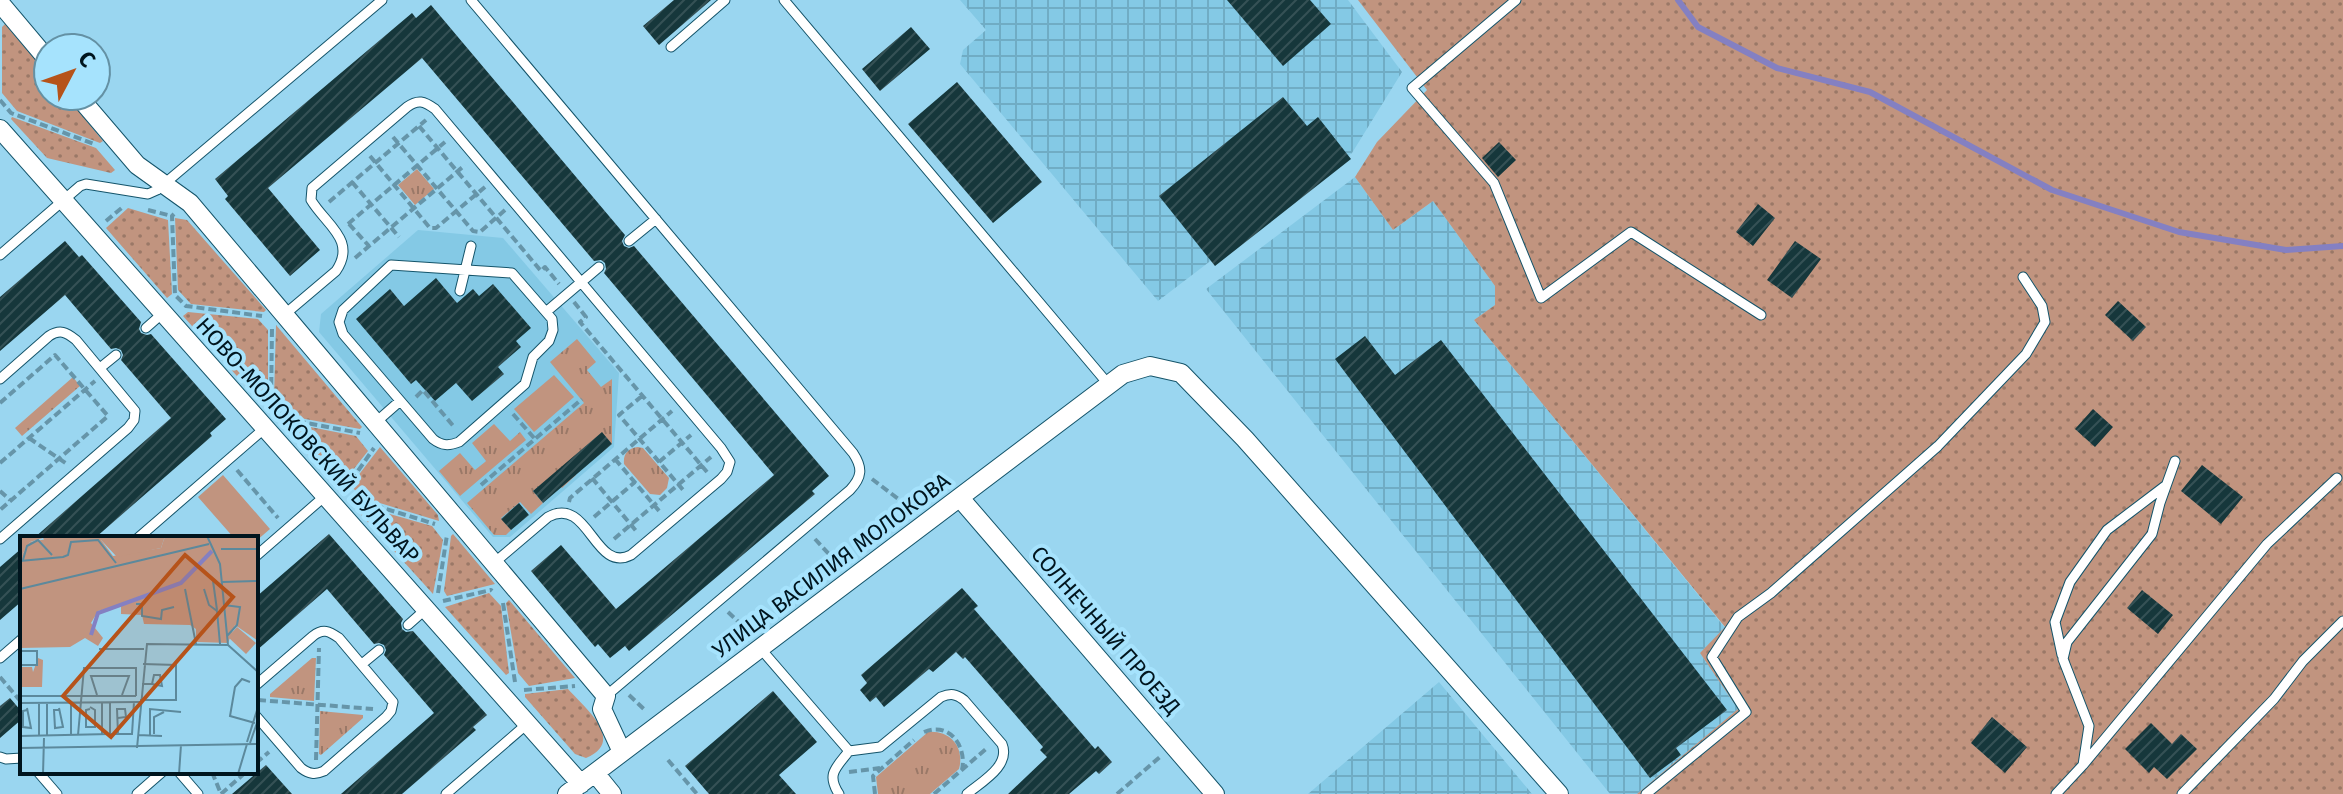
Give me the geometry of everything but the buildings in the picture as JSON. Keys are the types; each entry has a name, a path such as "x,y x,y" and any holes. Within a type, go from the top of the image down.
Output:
{"street":[{"path":"0,3 32,41"},
{"path":"92,112 137,165 188,202 284,315 369,428 612,691 602,709 622,752"},
{"name":"НОВО-МОЛОКОВСКИЙ БУЛЬВАР","path":"1,132 581,784 612,794"},
{"path":"1116,380 1150,366 1181,373 1256,451 1559,794"},
{"name":"УЛИЦА ВАСИЛИЯ МОЛОКОВА","path":"581,784 1116,380"},
{"name":"СОЛНЕЧНЫЙ ПРОЕЗД","path":"960,498 1215,794"}],"lane":[{"path":"0,255 86,184 148,194 157,190 382,0"},
{"path":"471,0 861,465 859,480 850,490 612,691"},
{"path":"671,47 725,0"},
{"path":"784,0 1116,380"},
{"path":"1516,0 1412,88 1494,183 1541,298 1631,232 1761,315"},
{"path":"284,315 342,263 345,248 311,200 312,188 415,102 425,102 494,179 730,462 727,472 693,503 623,559 613,558 568,513 557,512 494,563"},
{"path":"629,241 656,219"},
{"path":"460,291 471,246"},
{"path":"391,265 465,270 512,273 552,319 553,330 549,341 533,357 525,384 464,438 453,445 440,444 343,334 339,322 343,310 391,265"},
{"path":"546,312 599,267"},
{"path":"1646,794 1746,712 1712,657 1738,617 1771,593 1938,446 2026,354 2045,322 2042,306 2023,277"},
{"path":"146,328 163,313"},
{"path":"0,379 56,332 65,332 76,340 135,411 134,420 128,428 0,539"},
{"path":"102,371 116,355"},
{"path":"369,428 402,404"},
{"path":"140,536 265,428"},
{"path":"2063,659 2067,642 2152,534 2175,461"},
{"path":"2056,794 2267,544 2337,478"},
{"path":"2083,765 2089,726 2063,659 2055,622 2070,582 2107,530 2167,484"},
{"path":"258,554 325,496"},
{"path":"408,625 426,609"},
{"path":"2182,794 2274,699 2303,661 2343,621"},
{"path":"258,683 319,631 329,631 339,638 393,702 391,711 324,771 315,774 301,768 258,718"},
{"path":"0,658 20,641"},
{"path":"762,647 849,751"},
{"path":"362,664 379,650"},
{"path":"839,794 832,783 832,775 849,751 880,747 941,697 957,694 1005,751 999,766 967,794"},
{"path":"446,794 527,724"},
{"path":"0,757 20,758"},
{"path":"40,774 57,794"},
{"path":"137,794 160,774"},
{"path":"181,774 198,794"},
{"path":"2190,786 2198,794"}],"path":[{"path":"1,104 11,113 101,147"},
{"path":"318,211 436,111"},
{"path":"384,126 473,231 480,232 514,203"},
{"path":"337,234 455,134"},
{"path":"361,145 430,228 436,228 494,179"},
{"path":"342,263 354,259 475,157"},
{"path":"338,165 399,237"},
{"path":"172,216 188,202"},
{"path":"93,233 129,204"},
{"path":"143,208 172,216"},
{"path":"172,216 175,295 186,306 262,316 272,327 271,403 285,419 369,428"},
{"path":"0,403 55,355 108,416 0,510"},
{"path":"0,463 85,390 102,371"},
{"path":"402,404 423,390 464,438"},
{"path":"642,396 619,415 693,503"},
{"path":"481,485 582,399"},
{"path":"568,513 570,498 682,402"},
{"path":"503,403 535,439"},
{"path":"659,462 702,426"},
{"path":"29,438 78,472"},
{"path":"369,442 374,448 346,488 357,500 438,524 448,536 436,603 491,590 503,603 514,681 524,690 574,685 582,694"},
{"path":"603,548 721,448"},
{"path":"615,459 669,523"},
{"path":"228,460 288,528"},
{"path":"860,470 914,511 923,505"},
{"path":"592,478 646,542"},
{"path":"584,526 635,482"},
{"path":"0,491 27,516"},
{"path":"805,528 852,579"},
{"path":"717,602 762,647"},
{"path":"315,774 319,631"},
{"path":"0,677 20,701"},
{"path":"612,691 661,723"},
{"path":"258,700 391,711"},
{"path":"875,794 873,776 927,729 951,734 964,754 962,770"},
{"path":"934,794 998,739"},
{"path":"1117,794 1174,745"},
{"path":"668,760 697,794"},
{"path":"832,775 882,767"},
{"path":"213,774 221,794 244,774"}],"shaded area":[{"path":"960,0 1348,0 1402,72 1352,153 1158,301 960,64 963,50 986,30"},
{"path":"1355,177 1393,230 1433,201 1495,286 1495,305 1474,320 1725,628 1700,653 1738,709 1637,794 1610,794 1206,289"},
{"path":"418,230 503,238 619,373 614,447 510,537 493,537 319,332 321,314"},
{"path":"1439,682 1532,794 1308,794"}],"green space":[{"path":"1358,0 2343,0 2343,794 1637,794 1738,709 1700,653 1725,627 1474,320 1495,305 1495,286 1433,201 1393,230 1355,177 1377,142 1427,90"},
{"path":"5,24 32,56 32,112 79,112 103,141 100,143 17,111 2,93 2,27"},
{"path":"12,117 96,148 115,170 111,173 47,158"},
{"path":"417,169 434,189 415,205 398,185"},
{"path":"128,208 168,220 172,294 167,298 106,228"},
{"path":"175,218 187,220 266,310 264,312 191,304 178,290"},
{"path":"188,312 258,319 268,330 268,401 263,405 183,316"},
{"path":"276,325 362,427 360,429 289,416 274,398"},
{"path":"577,339 596,362 587,370 601,387 612,379 612,444 602,433 566,464 576,475 562,488 552,476 533,491 543,503 531,514 520,502 501,518 511,530 506,535 494,535 467,503 584,403 550,362"},
{"path":"554,375 574,397 534,432 514,409"},
{"path":"73,377 80,386 22,436 15,428"},
{"path":"285,422 356,436 368,451 338,489 282,425"},
{"path":"494,424 510,441 520,432 526,440 460,496 439,471 460,453 475,470 485,462 472,443"},
{"path":"380,447 438,515 439,521 360,497 351,485"},
{"path":"643,448 669,478 667,488 660,495 650,494 624,464 627,452"},
{"path":"223,475 270,529 258,539 258,536 232,536 198,497"},
{"path":"358,505 432,526 443,540 433,594 355,508"},
{"path":"453,534 495,584 447,596 444,591"},
{"path":"489,593 501,606 509,673 506,675 445,607"},
{"path":"509,600 575,678 529,686 518,673 506,603"},
{"path":"312,658 316,658 314,701 270,697 270,694"},
{"path":"568,689 592,714 603,733 603,743 598,751 586,758 575,754 525,697 525,694"},
{"path":"320,711 363,715 321,755 319,754"},
{"path":"928,732 943,734 954,742 960,754 959,769 930,794 878,794 876,777"}],"waterway":[{"path":"1678,0 1698,27 1777,68 1870,92 2052,190 2179,232 2286,250 2343,246"}]}
